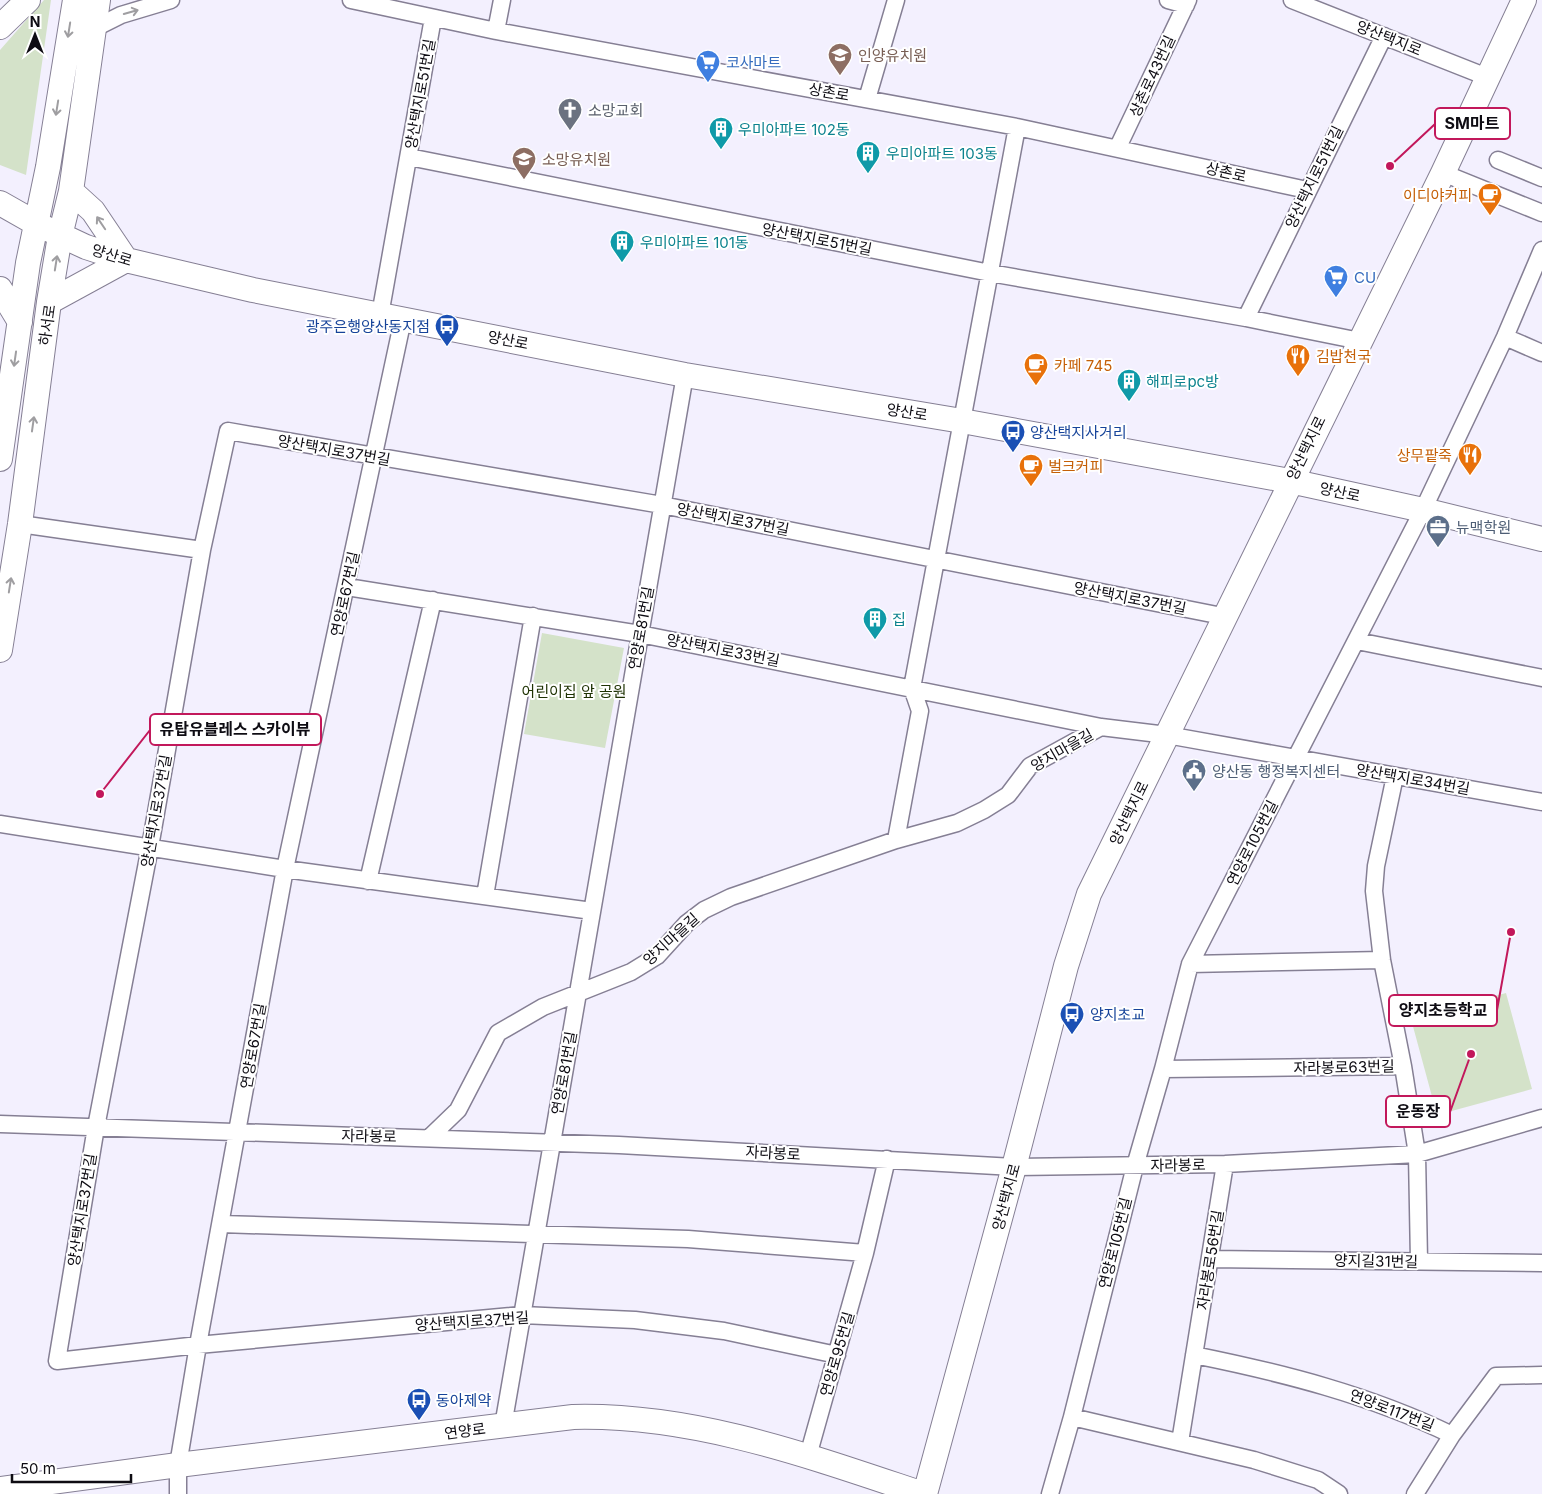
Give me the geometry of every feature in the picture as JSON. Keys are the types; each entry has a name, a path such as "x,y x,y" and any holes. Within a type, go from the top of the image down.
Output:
{"street":[{"path":"0,27 28,0"},
{"name":"하서로","path":"0,459 28,263 37,224 75,0"},
{"name":"하서로","path":"0,650 20,524 50,302 60,236 71,190 98,0"},
{"path":"93,29 121,15 171,0"},
{"name":"상촌로","path":"351,0 496,31 1017,127 1307,190"},
{"path":"496,31 502,0"},
{"path":"867,99 896,0"},
{"name":"상촌로43번길","path":"1118,148 1187,2 1168,0"},
{"name":"양산택지로","path":"1292,0 1487,77"},
{"name":"양산택지로","path":"924,1494 1014,1167 1076,930 1090,894 1227,617 1290,481 1443,173 1524,0"},
{"name":"양산택지로51번길","path":"433,18 409,158 990,273 1246,318 1360,341"},
{"name":"양산택지로51번길","path":"1246,318 1384,36"},
{"path":"896,840 920,711 912,688 1017,127"},
{"name":"연양로67번길","path":"178,1494 178,1465 198,1344 285,869 374,457 392,317 409,158"},
{"path":"1498,160 1542,178"},
{"path":"1443,173 1542,213"},
{"path":"50,302 126,260 93,211 71,190"},
{"name":"양산로","path":"3,206 60,236 126,260 253,290 685,375 962,421 1290,481 1424,510 1542,539"},
{"path":"1424,510 1505,337 1542,250"},
{"path":"0,289 20,322"},
{"path":"1505,337 1542,353"},
{"name":"연양로81번길","path":"503,1426 685,375"},
{"name":"양산택지로37번길","path":"836,1355 724,1331 635,1320 522,1315 198,1344 57,1360 96,1127 150,847 202,550 228,431 662,505 1227,617"},
{"name":"연양로105번길","path":"1050,1494 1072,1417 1134,1166 1163,1069 1190,964 1424,510"},
{"path":"20,524 202,550"},
{"name":"양산택지로33번길","path":"347,586 640,634 1101,727 1167,736"},
{"path":"368,880 434,600"},
{"path":"485,896 533,616"},
{"path":"1357,641 1542,678"},
{"name":"양지마을길","path":"430,1138 458,1110 498,1033 543,1007 632,972 650,960 687,923 716,903 896,840 957,823 984,810 1008,795 1030,766 1101,727"},
{"name":"양산택지로34번길","path":"1167,736 1542,802"},
{"name":"자라봉로63번길","path":"1395,776 1376,866 1374,891 1382,960 1403,1066 1417,1154 1419,1262"},
{"path":"0,824 285,869 592,911"},
{"path":"1190,964 1382,960"},
{"name":"자라봉로63번길","path":"1163,1069 1403,1066"},
{"name":"자라봉로","path":"0,1124 430,1138 551,1145 628,1146 1014,1167 1225,1164 1417,1154 1542,1118"},
{"name":"연양로95번길","path":"808,1456 865,1253 887,1159"},
{"name":"자라봉로56번길","path":"1180,1442 1225,1164"},
{"path":"221,1224 688,1239 865,1253"},
{"name":"양지길31번길","path":"1210,1259 1542,1262"},
{"name":"연양로117번길","path":"1194,1355 1245,1365 1332,1387 1406,1412 1452,1435"},
{"name":"연양로117번길","path":"1415,1494 1452,1435 1496,1376 1542,1375"},
{"name":"연양로","path":"0,1489 178,1465 573,1417 616,1416 702,1429 808,1456 924,1494"},
{"path":"1072,1417 1239,1456 1318,1480 1339,1494"}],"green space":[{"path":"44,0 51,0 26,175 0,165 0,50"},
{"name":"어린이집 앞 공원","path":"542,633 624,648 605,748 524,734"},
{"path":"1506,993 1532,1089 1437,1115 1411,1019"}],"place":[{"name":"인양유치원","path":"840,76"},
{"name":"코사마트","path":"708,83"},
{"name":"소망교회","path":"570,131"},
{"name":"우미아파트 102동","path":"721,150"},
{"name":"SM마트","path":"1390,166"},
{"name":"우미아파트 103동","path":"868,174"},
{"name":"소망유치원","path":"524,180"},
{"name":"이디야커피","path":"1490,216"},
{"name":"우미아파트 101동","path":"622,263"},
{"name":"CU","path":"1336,298"},
{"name":"광주은행양산동지점","path":"447,347"},
{"name":"김밥천국","path":"1298,377"},
{"name":"카페 745","path":"1036,386"},
{"name":"해피로pc방","path":"1129,402"},
{"name":"양산택지사거리","path":"1013,453"},
{"name":"상무팥죽","path":"1470,476"},
{"name":"벌크커피","path":"1031,487"},
{"name":"뉴맥학원","path":"1438,548"},
{"name":"집","path":"875,640"},
{"name":"양산동 행정복지센터","path":"1194,792"},
{"name":"유탑유블레스 스카이뷰","path":"100,794"},
{"name":"양지초등학교","path":"1511,932"},
{"name":"양지초교","path":"1072,1035"},
{"name":"운동장","path":"1471,1054"},
{"name":"동아제약","path":"419,1421"}]}
